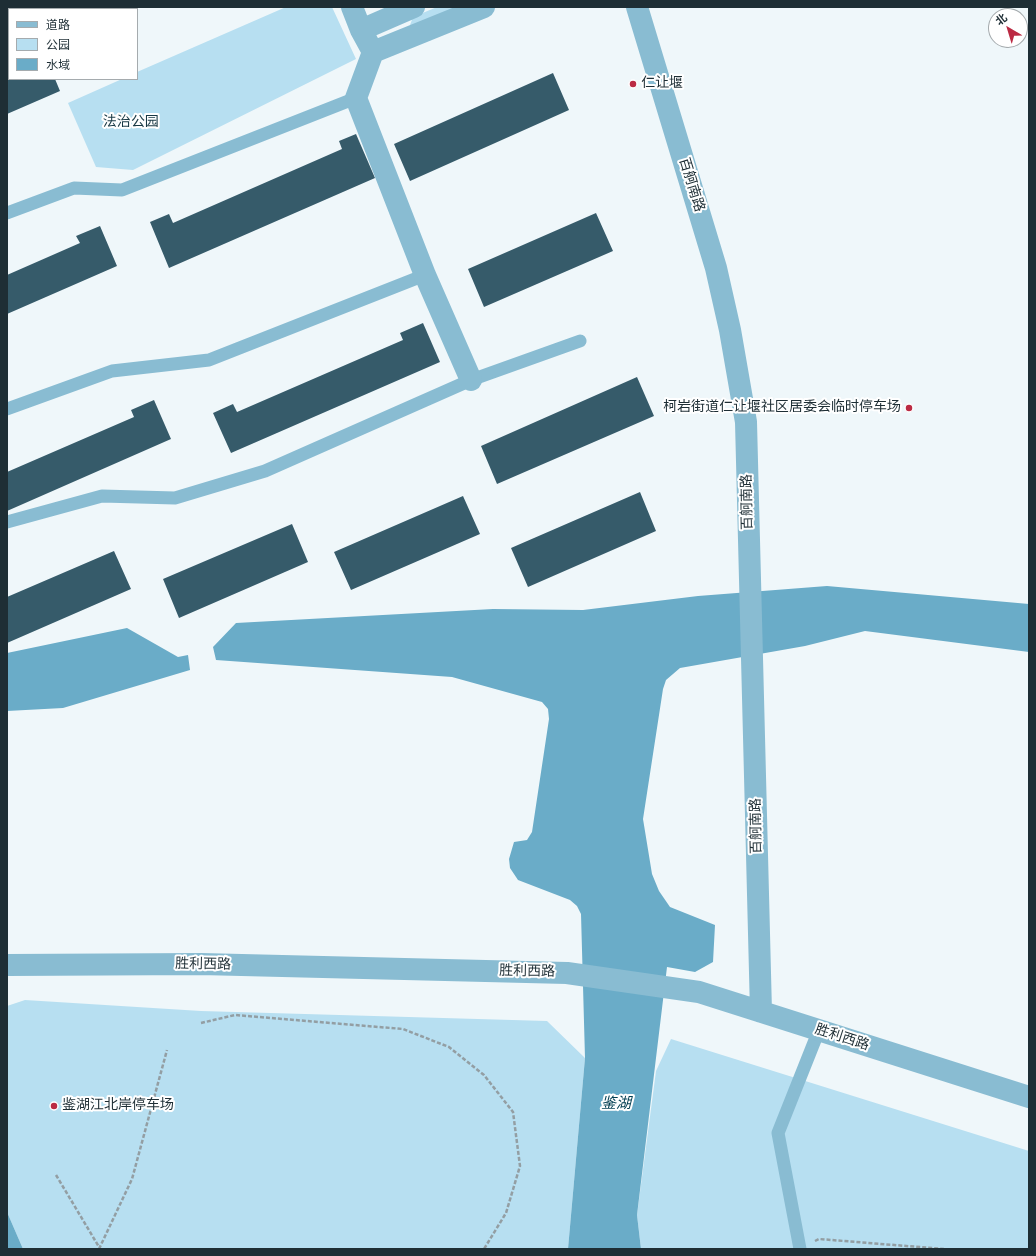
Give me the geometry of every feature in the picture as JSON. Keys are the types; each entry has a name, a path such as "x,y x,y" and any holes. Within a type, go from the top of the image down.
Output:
{"street":[{"path":"352,7 361,30 373,52"},
{"path":"361,30 414,7"},
{"path":"471,380 425,275 356,98 373,52 484,7"},
{"name":"百舸南路","path":"637,7 716,268 730,330 746,422 761,1012"},
{"name":"胜利西路","path":"7,965 201,964 567,973 699,992 1029,1097"}],"lane":[{"path":"7,212 74,188 122,190 356,98"},
{"path":"7,409 112,371 209,360 425,275"},
{"path":"7,522 102,496 175,498 265,471 471,380 580,341"},
{"path":"801,1247 778,1133 819,1030"}],"path":[{"path":"201,1023 235,1015 403,1029 449,1047 484,1075 513,1112 520,1166 506,1213 484,1249"},
{"path":"99,1248 132,1179 167,1050"},
{"path":"56,1175 99,1248"},
{"path":"801,1247 819,1239 944,1249"}],"green space":[{"name":"法治公园","path":"286,7 332,7 356,59 133,170 96,167 68,103 120,80 138,80 138,72"},
{"path":"437,7 466,7 418,29 410,25 413,17"},
{"path":"25,1000 201,1011 547,1021 585,1058 568,1249 23,1249 7,1212 7,1006"},
{"path":"671,1039 1029,1151 1029,1249 641,1249 637,1215 656,1071"}],"water":[{"name":"鉴湖","path":"827,586 1029,604 1029,652 865,631 805,646 680,668 666,680 663,689 643,819 652,874 659,891 670,907 715,925 713,962 695,972 667,967 637,1215 641,1249 568,1249 585,1058 581,914 577,906 570,900 518,880 510,868 509,859 514,842 527,840 532,832 549,719 548,709 542,702 452,677 216,660 213,647 236,623 493,609 583,610 698,596"},
{"path":"127,628 178,657 188,655 190,670 63,708 7,711 7,653"},
{"path":"7,1212 23,1249 7,1249"}],"building":[{"path":"553,73 569,110 410,181 394,144"},
{"path":"7,75 8,80 55,80 60,91 7,114"},
{"path":"356,134 375,178 169,268 150,222 169,214 173,223 342,149 339,141"},
{"path":"596,213 613,251 484,307 468,269"},
{"path":"100,226 117,266 7,314 7,275 80,243 76,236"},
{"path":"423,323 440,362 231,453 213,413 233,404 237,412 403,340 400,333"},
{"path":"637,377 654,416 497,484 481,446"},
{"path":"154,400 171,439 7,511 7,472 134,417 131,410"},
{"path":"640,492 656,531 528,587 511,548"},
{"path":"463,496 480,534 351,590 334,552"},
{"path":"292,524 308,562 179,618 163,579"},
{"path":"114,551 131,589 7,643 7,597"}],"place":[{"name":"仁让堰","path":"633,84"},
{"name":"柯岩街道仁让堰社区居委会临时停车场","path":"909,408"},
{"name":"鉴湖江北岸停车场","path":"54,1106"}]}
